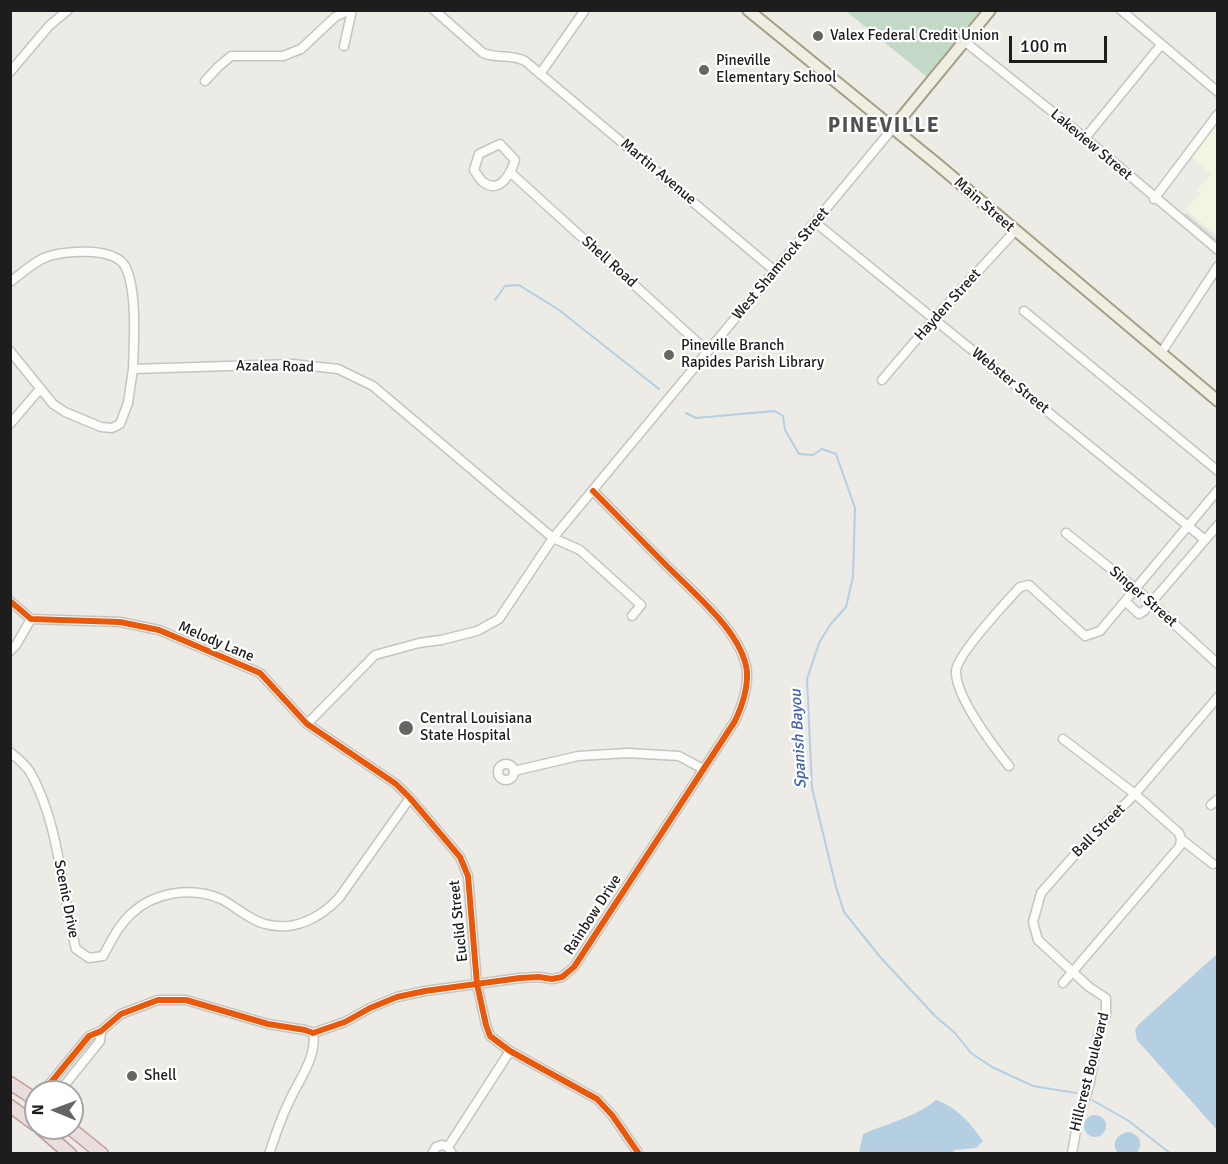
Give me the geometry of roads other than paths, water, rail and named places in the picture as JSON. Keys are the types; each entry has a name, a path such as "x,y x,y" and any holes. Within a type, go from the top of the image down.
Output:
{"highway":[{"path":"10,1083 24,1092"},
{"path":"10,1106 24,1114"},
{"path":"84,1139 102,1154"},
{"path":"55,1140 70,1154"}],"main road":[{"name":"Main Street","path":"748,10 893,128 1218,401"},
{"path":"893,128 985,12"}],"street":[{"path":"10,72 49,26 68,10"},
{"path":"344,46 351,10"},
{"path":"205,81 231,56 283,56 301,49 335,17 351,10"},
{"name":"Martin Avenue","path":"434,10 483,53 493,57 518,57 776,271"},
{"path":"540,74 585,10"},
{"path":"1121,10 1218,92"},
{"name":"Lakeview Street","path":"964,41 1085,138 1154,199 1218,250"},
{"path":"1085,138 1161,45"},
{"path":"1154,199 1218,114"},
{"name":"West Shamrock Street","path":"307,724 375,655 401,646 477,632 499,619 553,538 893,128"},
{"path":"500,144 515,160 511,173 499,184 493,186 483,182 474,170 479,154 500,144"},
{"name":"Shell Road","path":"511,173 707,351"},
{"name":"Webster Street","path":"816,223 1204,540"},
{"name":"Hayden Street","path":"882,380 1014,231"},
{"path":"10,282 45,258 61,254 100,252 118,259 125,265 130,279 134,340 128,403 120,424 112,428 101,427 65,412 53,404 10,351"},
{"path":"1161,353 1218,266"},
{"path":"1024,311 1218,471"},
{"name":"Azalea Road","path":"133,369 292,364 338,369 358,377 373,386 553,538 580,550 641,605 632,616"},
{"path":"10,424 40,389"},
{"path":"1009,766 976,720 959,686 956,670 963,655 1020,587 1029,585 1085,636 1100,631 1218,490"},
{"name":"Rainbow Drive","path":"313,1033 345,1022 397,997 520,978 562,977 574,968 735,721 742,705 747,671 733,637 715,614 593,491"},
{"path":"1125,601 1139,614 1144,611 1218,525"},
{"name":"Singer Street","path":"1066,533 1135,588 1218,664"},
{"path":"10,602 31,619 10,651"},
{"name":"Melody Lane","path":"31,619 120,621 159,630 260,673 307,724 396,784 410,798"},
{"name":"Ball Street","path":"1072,971 1038,940 1033,922 1041,893 1080,849 1136,794 1218,697"},
{"path":"1063,739 1136,794 1179,833 1181,839 1180,846 1063,983"},
{"name":"Scenic Drive","path":"10,752 29,770 41,798 56,841 68,920 76,949 89,958 103,956 114,935 130,914 152,898 177,892 203,893 221,899 264,924 286,926 308,922 326,911 339,898 410,798"},
{"path":"514,771 578,756 627,753 679,756 703,769"},
{"name":"Euclid Street","path":"410,798 460,857 468,876 477,984 490,1036 510,1051 597,1099 612,1115 639,1154"},
{"path":"1181,839 1213,864"},
{"name":"Hillcrest Boulevard","path":"1072,971 1106,998 1106,1014 1098,1036 1089,1087 1078,1118 1072,1154"},
{"path":"53,1080 89,1035 101,1031 121,1014 158,1000 172,999 200,1003 268,1024 305,1030 313,1033 315,1042 310,1059 286,1106 269,1154"},
{"path":"69,1080 100,1041 101,1031"},
{"path":"432,1154 439,1145 450,1150 510,1051"}],"water":[{"path":"1217,954 1217,1130 1137,1040 1135,1030"},
{"path":"936,1100 957,1111 974,1129 983,1141 976,1148 955,1150 950,1154 859,1153 863,1134 911,1115"},
{"path":"1095,1115 1105,1122 1106,1126 1099,1136 1095,1137 1085,1130 1084,1126 1091,1116"},
{"path":"1127,1132 1135,1134 1139,1139 1140,1146 1137,1153 1118,1153 1116,1150 1116,1140"}],"waterway":[{"name":"Spanish Bayou","path":"495,300 505,286 519,285 559,310 659,389"},
{"name":"Spanish Bayou","path":"686,413 696,418 775,411 783,416 785,430 799,454 813,455 822,449 836,454 855,508 853,577 846,607 830,625 819,643 807,679 812,788 844,912 881,958 935,1016 955,1033 971,1053 992,1067 1033,1086 1076,1093"},
{"name":"Spanish Bayou","path":"1092,1100 1129,1121 1171,1154"}],"place":[{"name":"Valex Federal Credit Union","path":"818,36"},
{"name":"Pineville Elementary School","path":"704,70"},
{"name":"Pineville Branch Rapides Parish Library","path":"669,355"},
{"name":"Central Louisiana State Hospital","path":"406,728"},
{"name":"Shell","path":"132,1076"}],"district":[{"name":"PINEVILLE","path":"884,126"}]}
